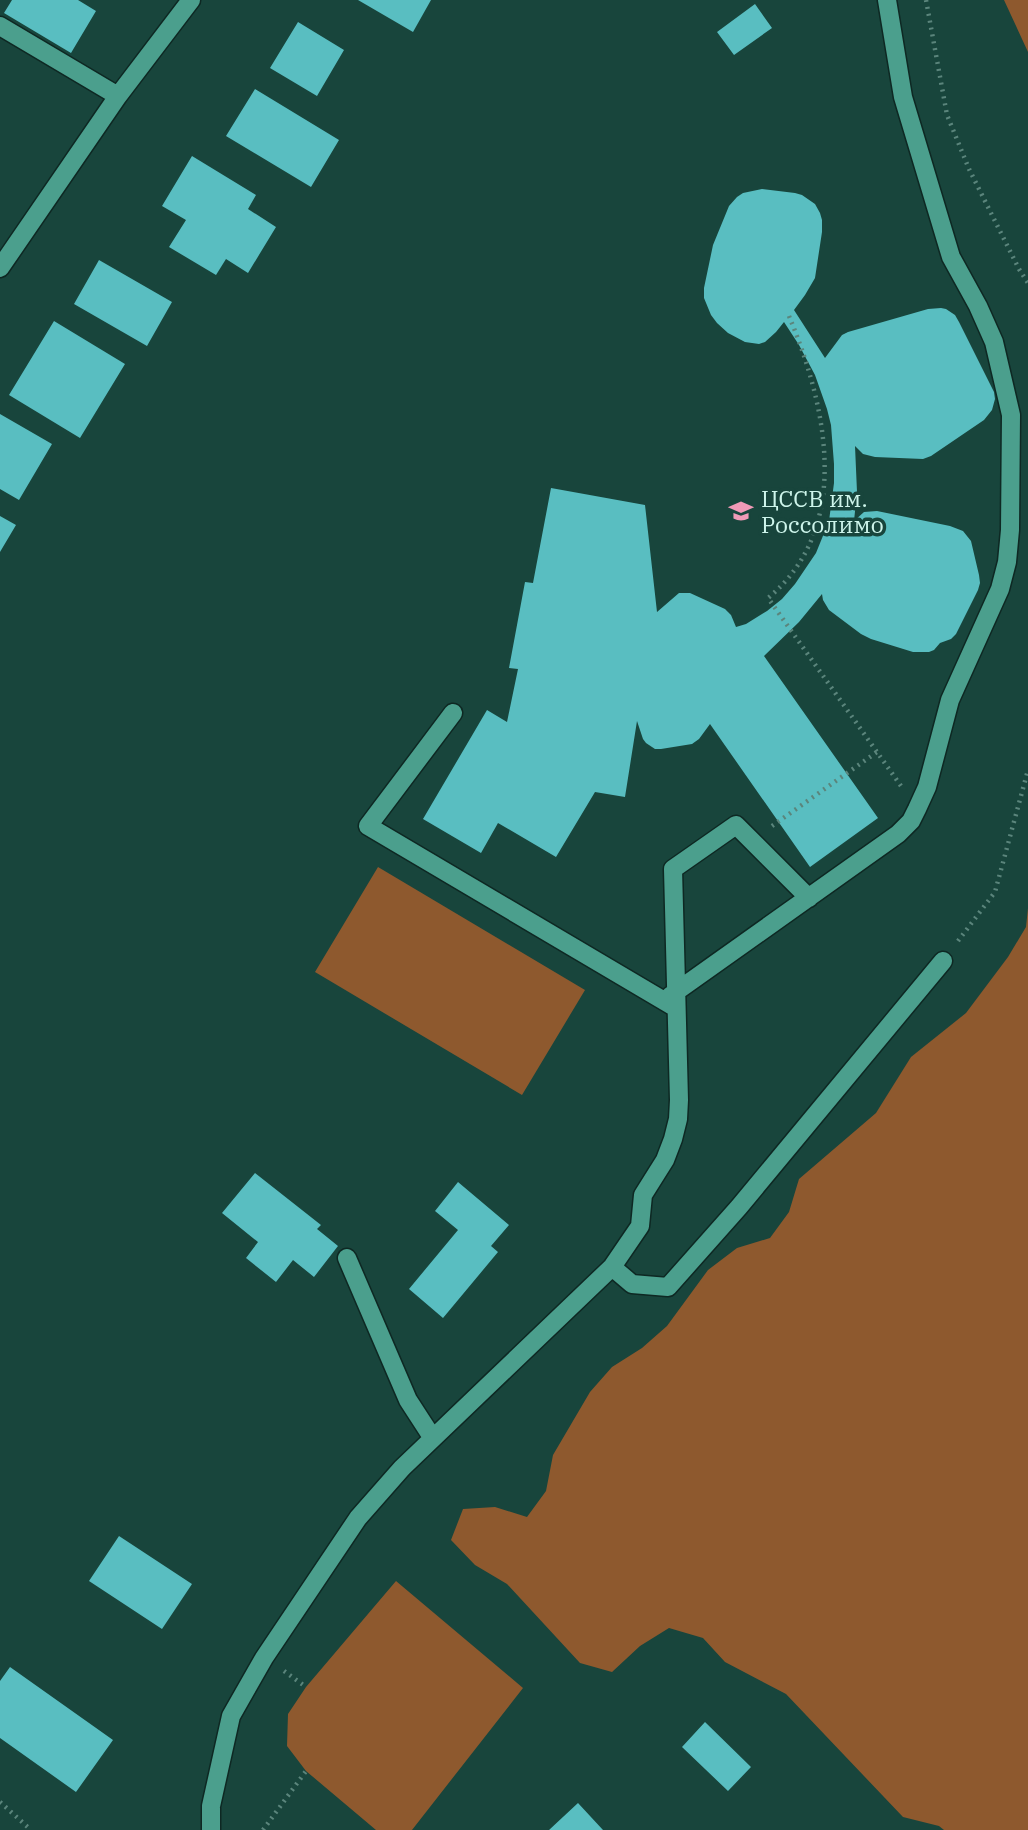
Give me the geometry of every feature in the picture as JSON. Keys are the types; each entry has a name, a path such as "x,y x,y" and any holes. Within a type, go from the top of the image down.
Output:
{"street":[{"path":"0,268 118,96 191,0"},
{"path":"672,1000 898,834 911,821 926,787 950,700 1000,589 1005,571 1010,530 1011,415 994,342 978,306 950,257 903,97 887,0"},
{"path":"0,26 118,96"},
{"path":"453,713 368,826 672,1000"},
{"path":"211,1830 211,1806 231,1716 264,1658 358,1518 432,1437 612,1267 640,1226 643,1195 665,1160 678,1119 672,1000 673,869 736,825 809,898"},
{"path":"612,1267 632,1284 668,1287 739,1207 943,961"},
{"path":"347,1258 408,1400 432,1437"}],"path":[{"path":"926,0 947,115 974,180 1018,269 1028,283"},
{"path":"789,316 804,355 818,407 824,482 819,518 808,548 788,578 768,598 918,809"},
{"path":"752,841 877,752"},
{"path":"943,961 995,892 1028,770"},
{"path":"263,1830 306,1771"},
{"path":"0,1802 31,1830"}],"shaded area":[{"path":"1004,0 1028,0 1028,52"},
{"path":"378,867 585,990 522,1095 315,972"},
{"path":"1028,908 1028,1830 944,1830 939,1826 903,1817 786,1694 725,1662 703,1638 669,1628 640,1646 612,1672 580,1663 507,1584 475,1565 451,1540 463,1509 495,1507 527,1517 546,1491 553,1455 590,1392 612,1367 642,1348 667,1326 708,1270 737,1248 770,1238 789,1212 799,1179 876,1113 911,1057 966,1013 1008,957 1026,927"},
{"path":"396,1581 523,1688 412,1830 376,1830 306,1771 287,1746 288,1714 306,1687"}],"building":[{"path":"12,0 78,0 96,11 71,53 4,13"},
{"path":"358,0 431,0 413,32"},
{"path":"755,4 772,28 734,55 717,32"},
{"path":"298,22 344,50 317,96 270,68"},
{"path":"255,89 339,140 311,187 226,136"},
{"path":"192,156 256,195 248,209 276,227 248,273 226,259 216,275 169,247 186,220 162,206"},
{"path":"762,189 802,195 815,204 820,213 822,232 815,278 794,310 825,358 842,335 848,332 928,309 946,309 955,315 959,322 994,392 992,410 984,420 923,459 875,457 863,454 855,446 857,492 854,521 864,512 877,511 963,531 971,541 979,575 978,590 956,634 929,652 913,652 861,634 829,610 822,594 799,622 764,656 878,818 810,867 710,724 692,744 655,749 643,739 637,721 625,797 595,792 556,857 498,823 481,853 423,819 487,710 507,722 518,669 509,668 525,582 533,583 551,488 645,505 657,612 679,593 690,593 725,609 736,627 746,624 782,599 816,553 829,521 834,464 831,425 815,375 784,322 765,342 745,342 717,323 704,298 713,245 729,206 743,193"},
{"path":"99,260 172,302 147,346 74,304"},
{"path":"54,321 125,364 80,438 9,395"},
{"path":"0,414 52,444 19,500 0,489"},
{"path":"0,516 16,525 0,552"},
{"path":"255,1173 321,1225 317,1229 338,1246 314,1277 293,1260 276,1282 246,1258 258,1242 222,1213"},
{"path":"458,1182 509,1225 491,1246 498,1252 443,1318 409,1289 458,1230 435,1211"},
{"path":"119,1536 192,1584 162,1629 89,1581"},
{"path":"10,1667 113,1740 76,1792 0,1738 0,1681"},
{"path":"705,1722 751,1767 728,1791 682,1747"},
{"path":"578,1803 603,1830 549,1830"}],"place":[{"name":"ЦССВ им. Россолимо","path":"741,511"}]}
